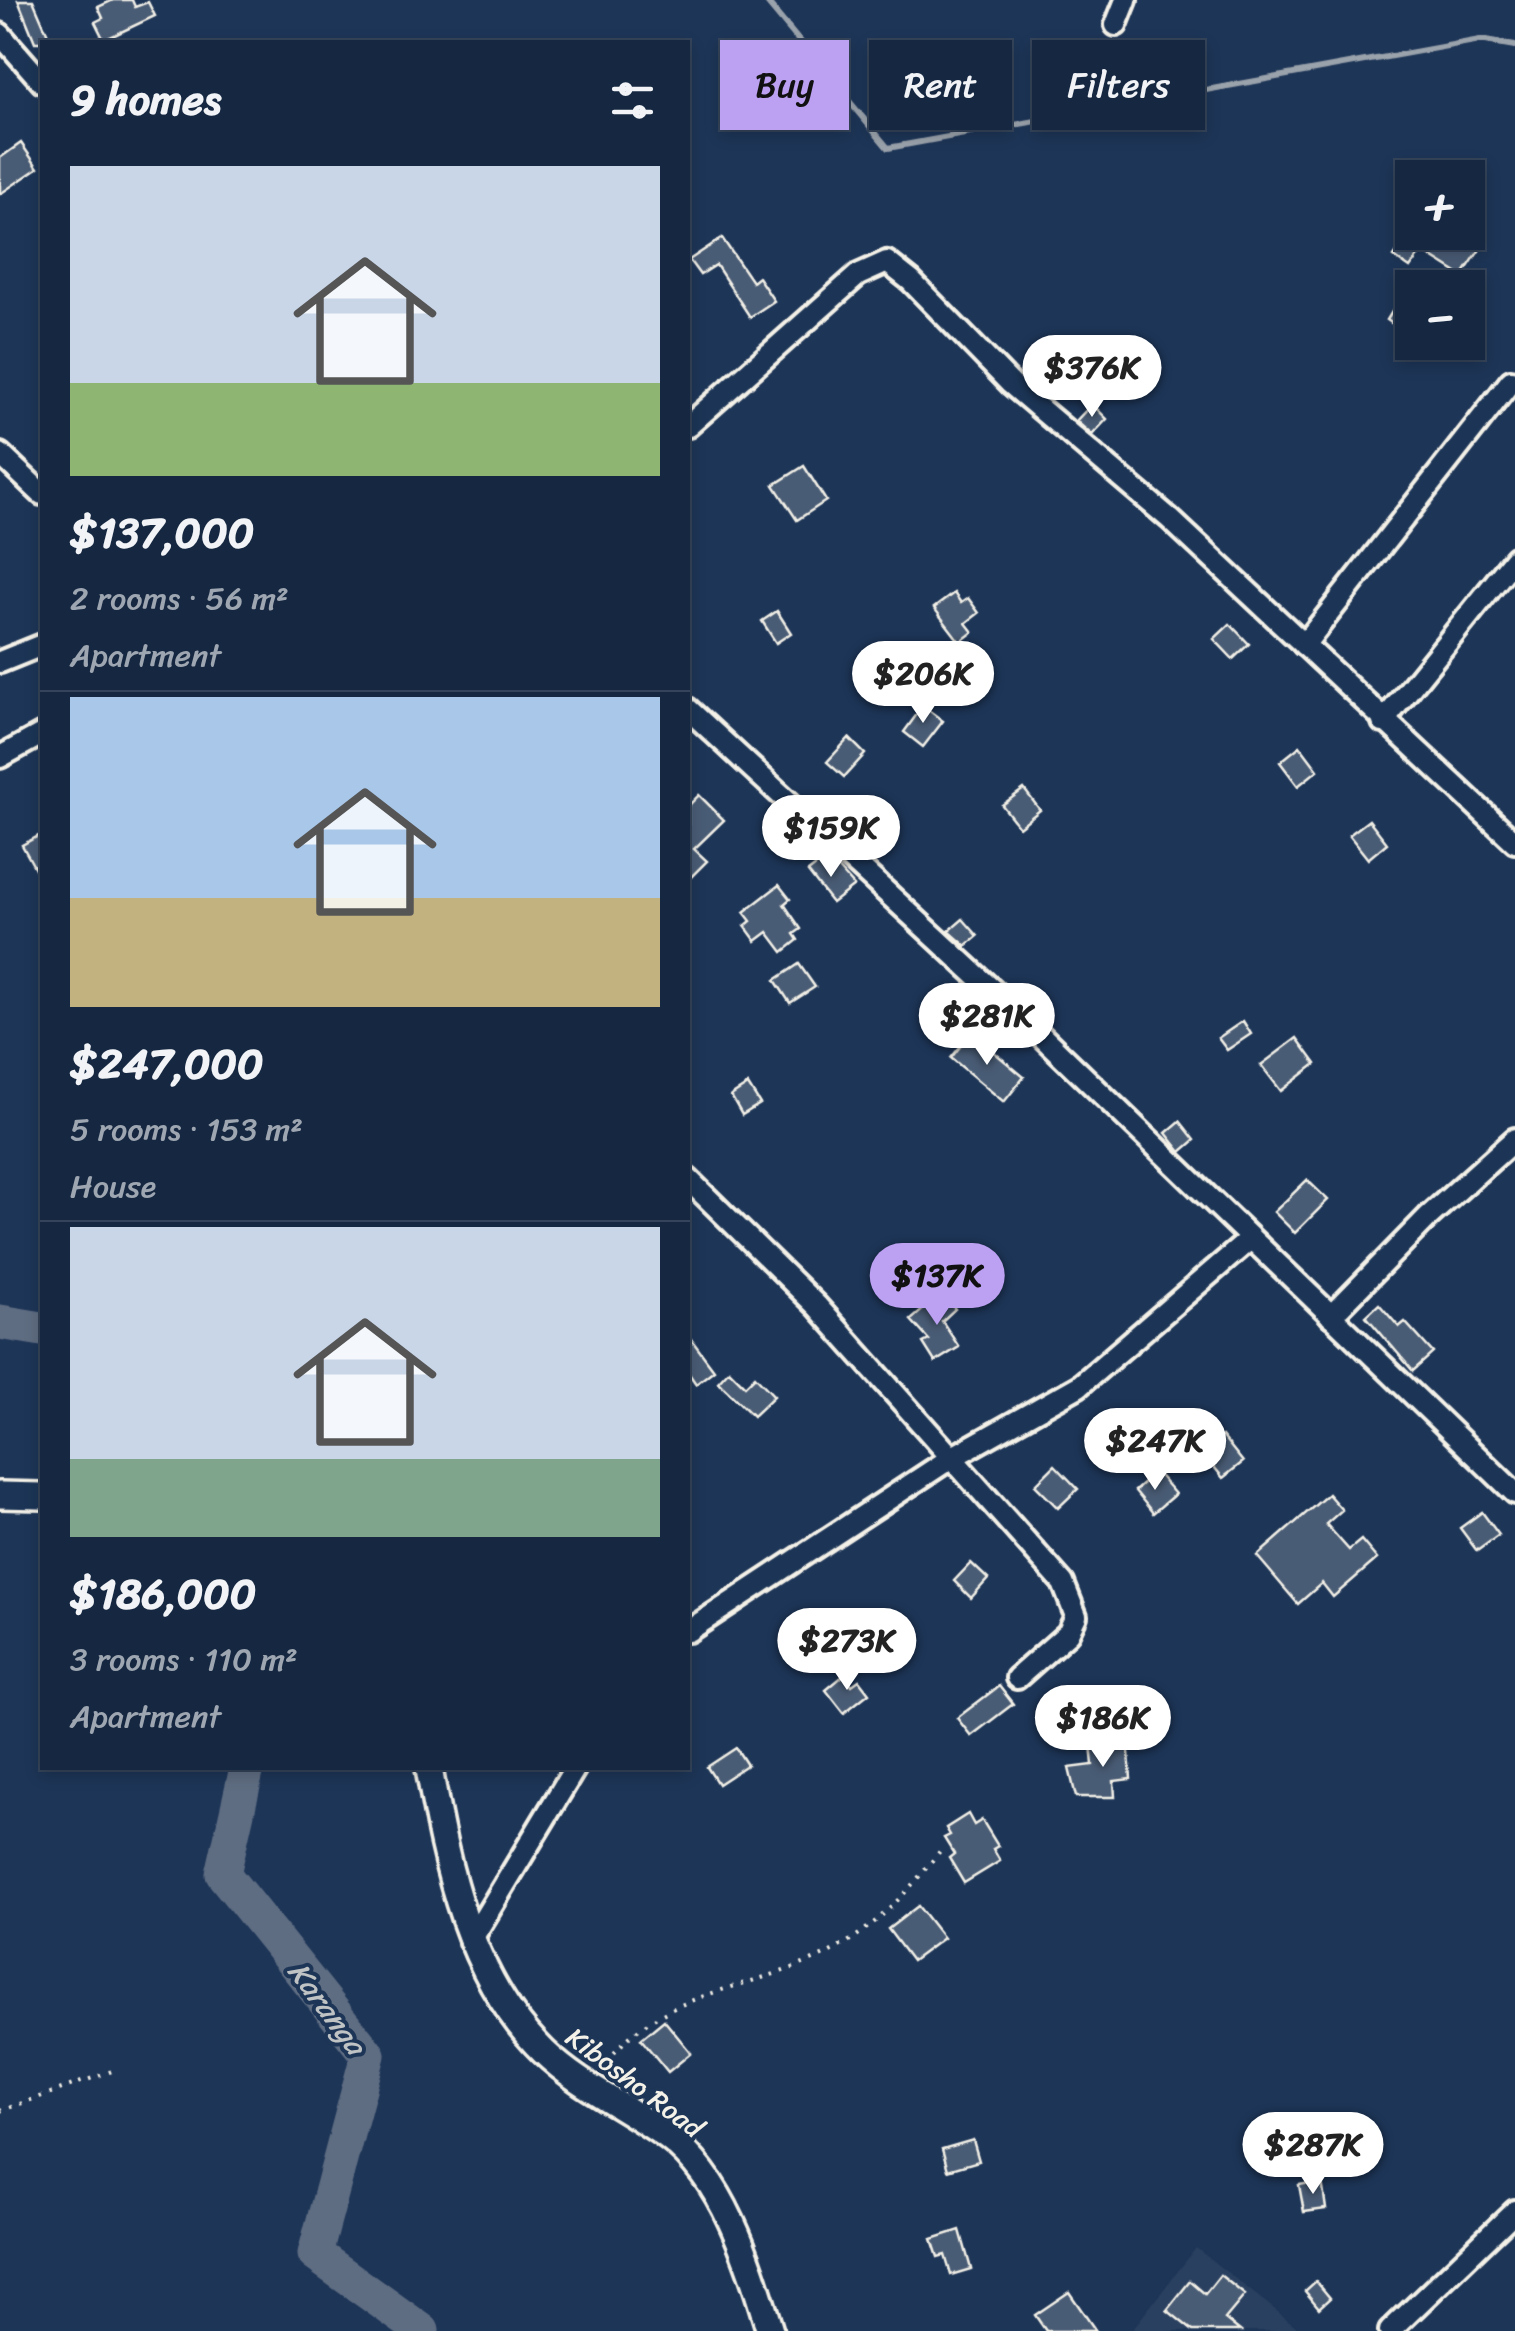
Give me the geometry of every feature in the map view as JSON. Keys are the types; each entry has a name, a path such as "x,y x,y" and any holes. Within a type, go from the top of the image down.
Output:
{"main road":[{"path":"0,1495 40,1496"},
{"name":"Kibosho Road","path":"428,1770 470,1942 544,2052 673,2140 711,2184 757,2288 770,2331"}],"street":[{"path":"1116,25 1126,0"},
{"path":"0,34 40,80"},
{"path":"690,424 858,275 886,262 911,282 1011,384 1170,519 1515,842"},
{"path":"1304,645 1511,381"},
{"path":"0,454 40,492"},
{"path":"1383,722 1515,558"},
{"path":"0,662 40,646"},
{"path":"690,711 1026,1021 1515,1493"},
{"path":"0,757 40,735"},
{"path":"1331,1316 1428,1217 1515,1139"},
{"path":"690,1181 817,1306 1072,1599 1076,1616 1068,1633 1017,1678"},
{"path":"690,1630 951,1458 1079,1386 1249,1240"},
{"path":"470,1942 574,1770"},
{"path":"1390,2331 1515,2212"}],"path":[{"path":"591,2087 614,2050 641,2027 677,2006 703,1993 770,1978 836,1949 884,1915 940,1851"},
{"path":"0,2111 114,2070"}],"shaded area":[{"path":"1196,2248 1302,2331 1131,2331"}],"building":[{"path":"18,0 33,0 50,40 35,42"},
{"path":"113,0 132,0 135,7 148,2 155,16 104,40 95,22 103,18 98,7"},
{"path":"21,143 38,168 0,194 0,158"},
{"path":"722,238 752,282 758,277 774,301 750,317 716,265 700,275 690,259"},
{"path":"1399,250 1480,250 1466,270 1452,270 1422,251 1410,268 1394,257"},
{"path":"1395,307 1395,326 1387,320"},
{"path":"1092,404 1107,419 1092,435 1076,421"},
{"path":"804,466 826,501 797,520 774,485"},
{"path":"954,593 961,603 968,598 979,613 966,623 973,632 960,642 934,608"},
{"path":"777,611 791,633 776,643 762,621"},
{"path":"1230,624 1249,644 1233,659 1214,639"},
{"path":"923,706 943,721 923,747 904,732"},
{"path":"849,738 865,754 844,777 827,762"},
{"path":"1300,746 1318,770 1298,786 1280,762"},
{"path":"1024,789 1040,810 1019,827 1002,805"},
{"path":"699,795 724,820 694,849 707,861 690,878 690,804"},
{"path":"1369,820 1387,843 1368,859 1349,835"},
{"path":"40,835 40,877 22,845"},
{"path":"828,857 854,886 832,903 808,872"},
{"path":"779,885 790,899 784,904 801,929 794,934 798,940 783,952 768,932 756,941 745,926 751,921 744,912"},
{"path":"963,919 978,936 966,946 949,931"},
{"path":"799,964 815,987 790,1003 775,980"},
{"path":"1243,1021 1251,1034 1227,1050 1218,1038"},
{"path":"971,1033 1024,1077 1004,1102 951,1058"},
{"path":"1297,1038 1316,1064 1281,1091 1261,1065"},
{"path":"748,1085 760,1104 742,1115 731,1096"},
{"path":"1180,1121 1195,1140 1181,1152 1166,1133"},
{"path":"1307,1180 1328,1200 1295,1233 1274,1212"},
{"path":"942,1293 955,1309 942,1321 959,1347 935,1362 923,1343 929,1340 911,1320"},
{"path":"1379,1304 1399,1327 1405,1322 1433,1353 1413,1371 1366,1316"},
{"path":"690,1338 714,1370 696,1384 690,1375"},
{"path":"729,1370 745,1386 755,1376 774,1396 753,1416 718,1382"},
{"path":"1173,1411 1196,1437 1156,1472 1133,1446"},
{"path":"1222,1436 1243,1462 1223,1478 1202,1452"},
{"path":"1055,1465 1078,1489 1058,1508 1035,1485"},
{"path":"1156,1472 1175,1494 1153,1513 1135,1491"},
{"path":"1328,1494 1342,1510 1326,1524 1349,1550 1361,1540 1377,1559 1333,1597 1322,1583 1298,1604 1257,1556"},
{"path":"1482,1512 1499,1535 1477,1551 1460,1528"},
{"path":"971,1563 988,1579 971,1598 954,1581"},
{"path":"844,1675 852,1685 859,1680 869,1693 844,1713 826,1690"},
{"path":"999,1686 1013,1704 971,1736 957,1718"},
{"path":"1128,1739 1131,1779 1114,1781 1115,1797 1076,1797 1069,1768 1093,1765 1091,1745"},
{"path":"736,1748 747,1765 718,1784 707,1767"},
{"path":"968,1814 974,1825 982,1820 998,1846 993,1849 1000,1861 964,1883 949,1858 954,1854 944,1838 950,1835 946,1828"},
{"path":"918,1906 943,1938 912,1961 888,1929"},
{"path":"664,2020 691,2053 668,2072 641,2039"},
{"path":"973,2140 979,2161 948,2170 942,2149"},
{"path":"1322,2181 1326,2209 1304,2212 1299,2185"},
{"path":"960,2230 971,2269 951,2275 945,2255 938,2257 932,2239"},
{"path":"1220,2275 1245,2295 1225,2319 1240,2331 1193,2331 1167,2310 1190,2281 1205,2294"},
{"path":"1316,2281 1330,2298 1319,2308 1305,2291"},
{"path":"1069,2292 1096,2331 1046,2331 1035,2315"}],"waterway":[{"path":"765,0 888,148 1480,40 1515,46"},
{"name":"Karanga","path":"0,1322 40,1329"},
{"name":"Karanga","path":"247,1770 223,1874 368,2055 315,2254 422,2331"}]}
